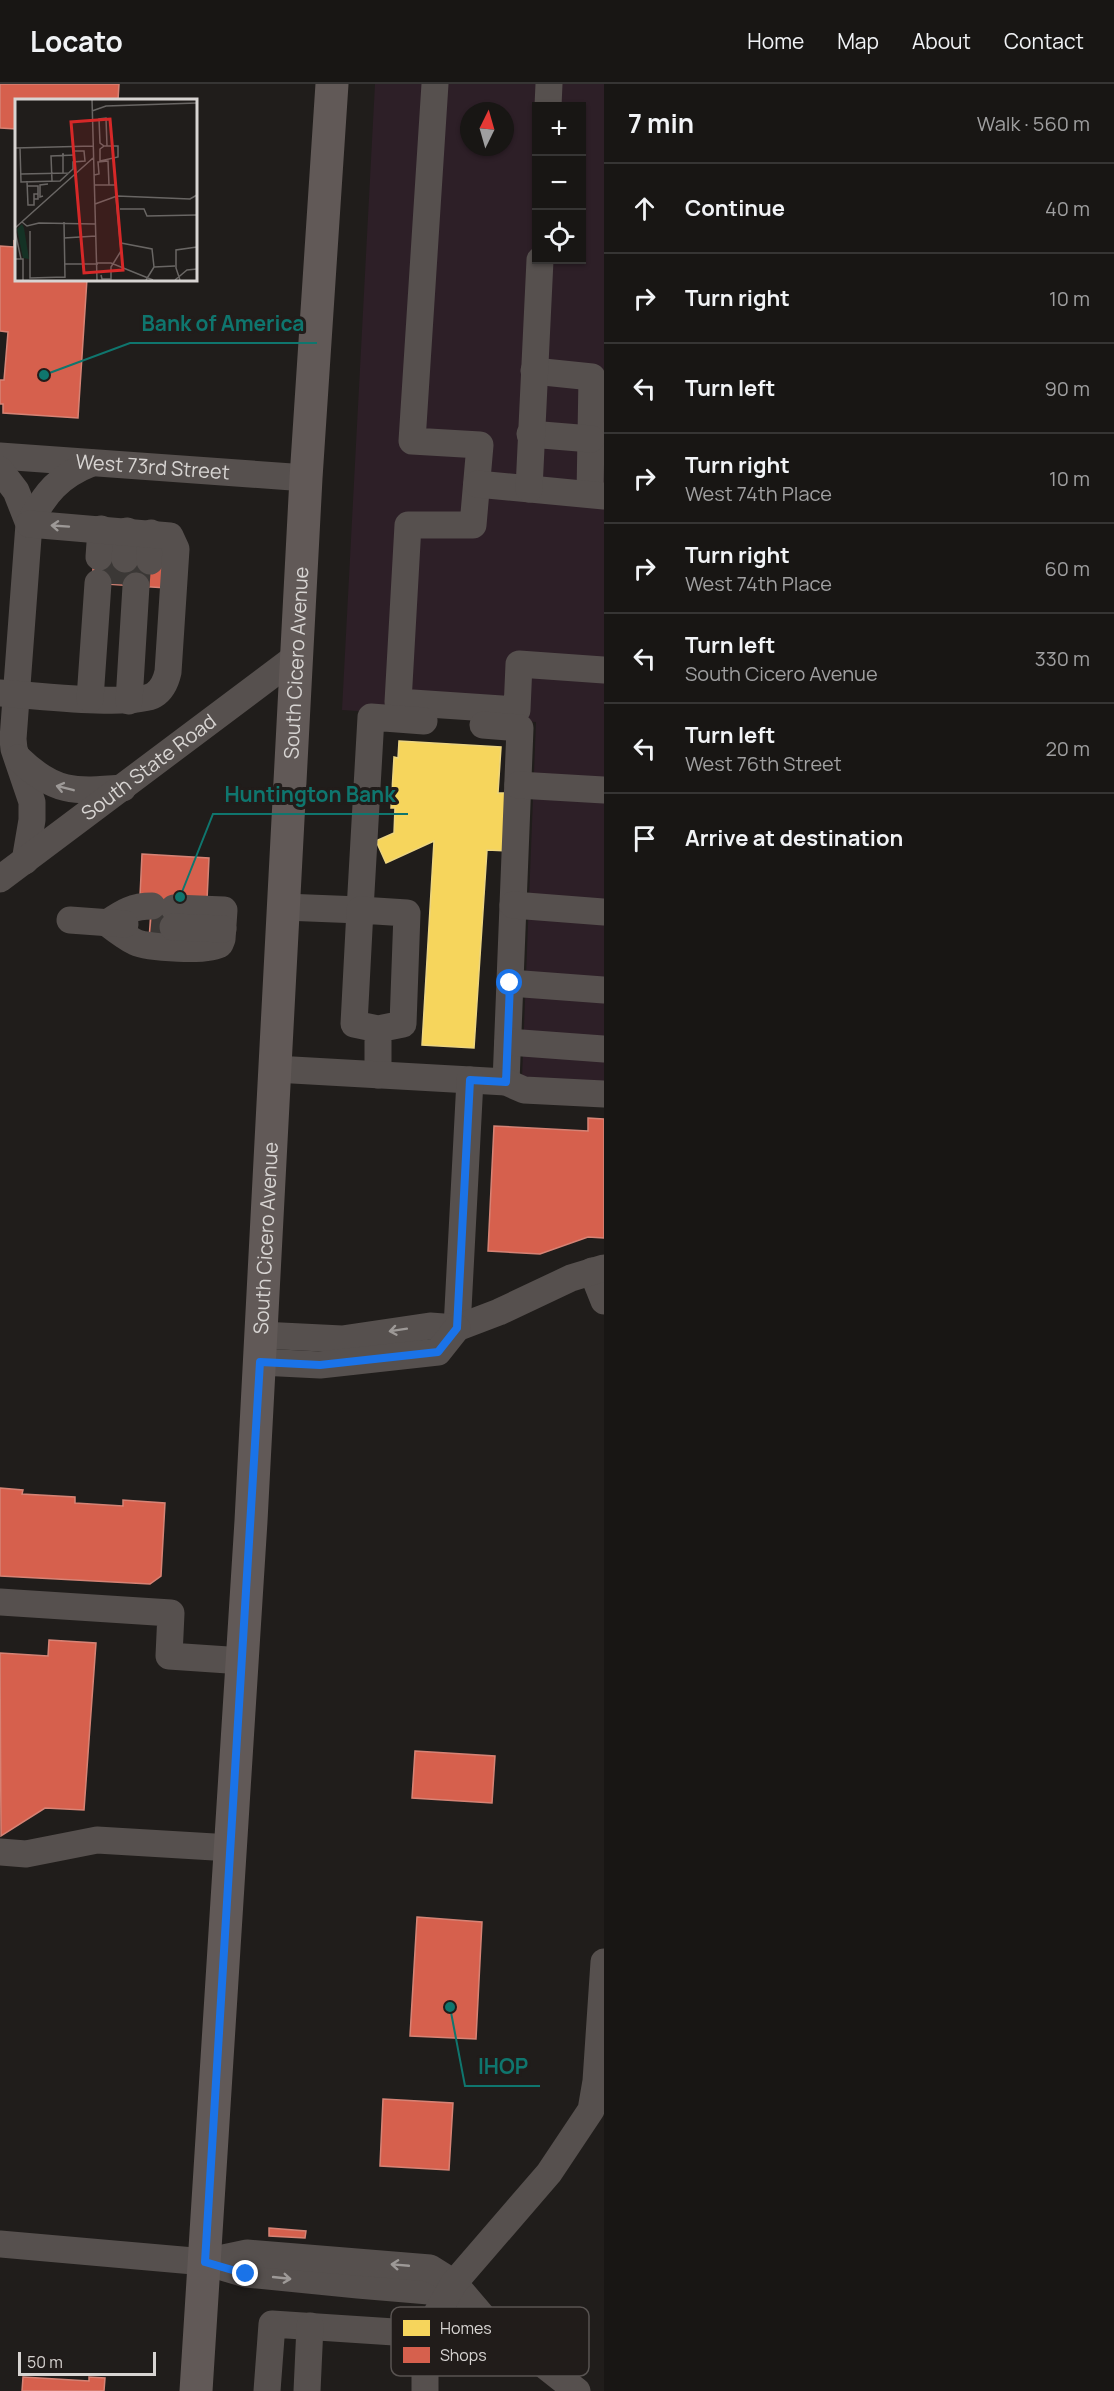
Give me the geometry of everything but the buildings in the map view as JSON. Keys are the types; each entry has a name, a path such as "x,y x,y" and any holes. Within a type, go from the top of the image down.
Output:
{"main road":[{"name":"South Cicero Avenue","path":"196,2391 243,1661 306,478 332,84"}],"street":[{"path":"435,84 412,441 480,445 473,525 408,525 398,702 517,710 519,664 604,670"},
{"path":"548,102 549,84"},
{"path":"529,489 540,264"},
{"path":"477,484 597,495 591,439 592,377 534,371"},
{"path":"530,434 591,439"},
{"name":"West 73rd Street","path":"0,456 306,478"},
{"path":"25,861 32,820 32,802 17,758 8,694 12,585 29,524 48,493 72,470 92,463"},
{"path":"0,470 16,491 29,524"},
{"path":"8,694 123,699 163,686 168,672 176,549 170,536 133,531 29,524"},
{"path":"123,699 133,531"},
{"path":"123,699 133,531"},
{"name":"South State Road","path":"0,879 297,656"},
{"path":"284,907 360,910 407,913 403,1024 378,1029 354,1024 360,910 371,717 520,728 506,1082"},
{"path":"17,758 37,777 54,785 73,790 123,788"},
{"path":"518,785 604,790"},
{"path":"513,905 604,912"},
{"path":"70,920 116,924 162,922 223,924 215,948 208,948 144,945 116,924"},
{"path":"510,983 604,990"},
{"path":"378,1029 378,1075"},
{"path":"508,1042 604,1049"},
{"path":"275,1069 506,1082 524,1090 604,1094"},
{"path":"457,1328 470,1080"},
{"path":"260,1349 320,1365 438,1352 457,1328 499,1312 571,1278 598,1269 604,1300"},
{"path":"0,1602 171,1613 169,1656 243,1661"},
{"path":"0,1852 26,1854 97,1840 231,1848"},
{"path":"440,2307 454,2283 549,2173 591,2110 596,2081 604,1972"},
{"path":"0,2244 205,2262 246,2274 358,2285 429,2291 454,2283"},
{"path":"454,2283 474,2307"},
{"path":"267,2391 272,2324 391,2332"},
{"path":"307,2391 310,2326"},
{"path":"558,2376 577,2391"}],"shaded area":[{"path":"375,84 604,84 604,1083 522,1078 536,722 342,710"}],"tunnel":[{"path":"111,584 112,558"},
{"path":"136,586 138,560"},
{"path":"151,925 173,927"}],"place":[{"name":"Bank of America","path":"44,375"},
{"name":"Huntington Bank","path":"180,897"},
{"name":"IHOP","path":"450,2007"}],"route":[{"path":"246,2274 205,2262 260,1362 320,1365 438,1352 457,1328 470,1080 506,1082 510,983"}]}
